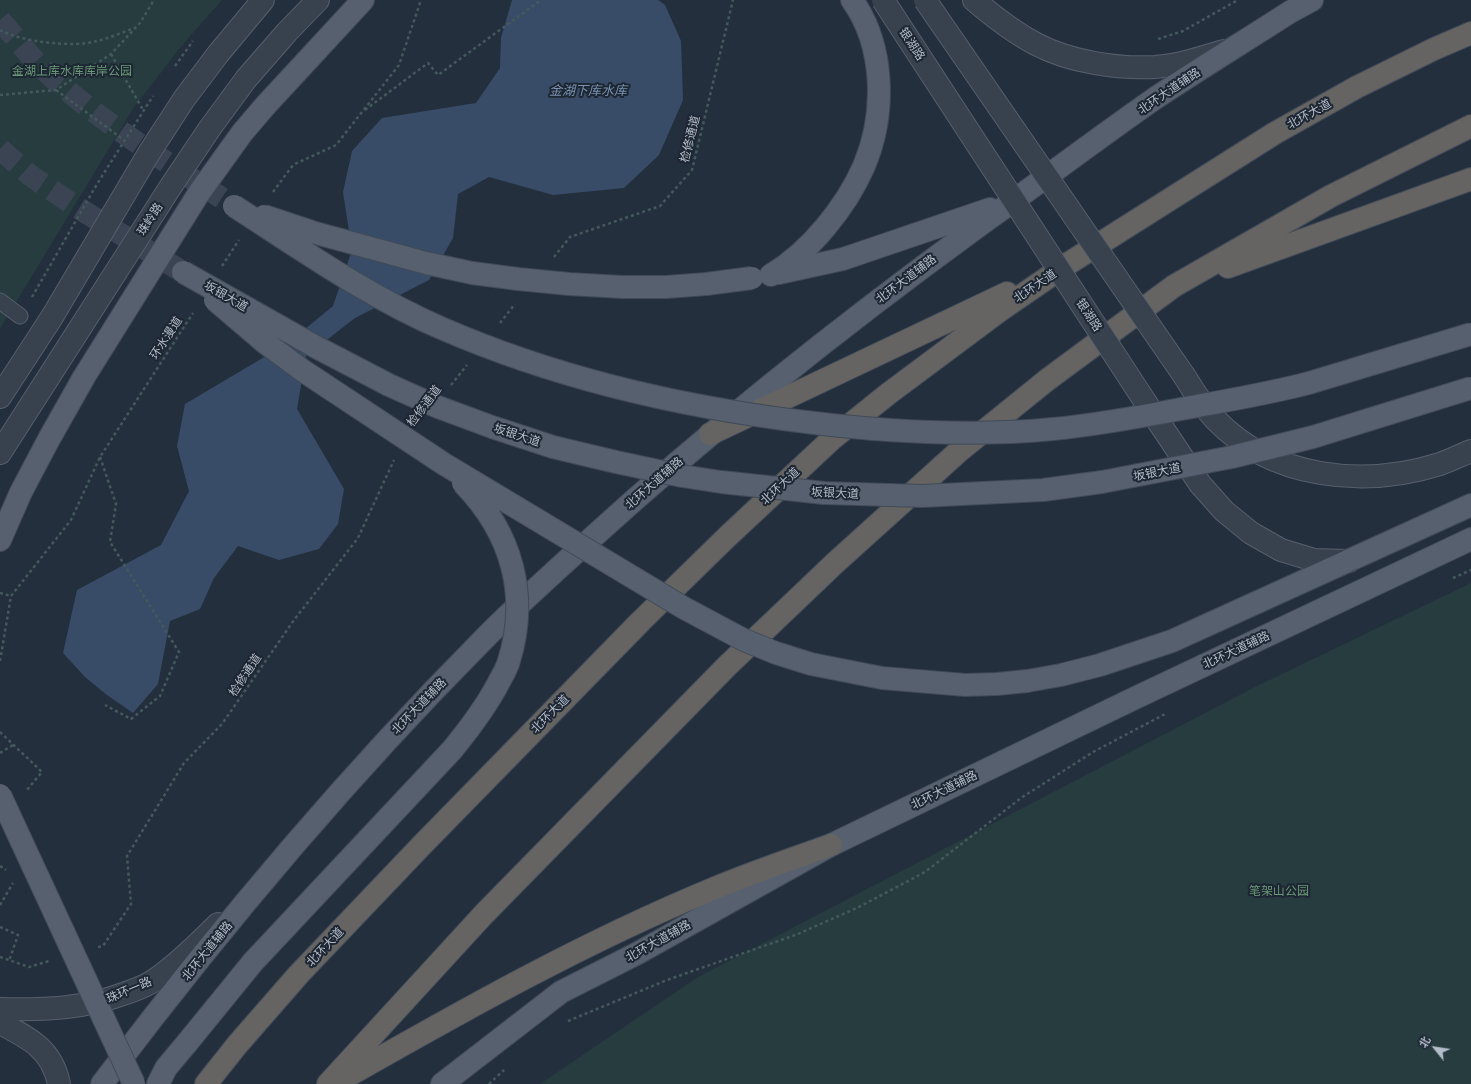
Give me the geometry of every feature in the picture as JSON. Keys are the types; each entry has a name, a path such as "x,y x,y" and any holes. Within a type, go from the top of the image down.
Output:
{"highway":[{"name":"北环大道","path":"206,1084 237,1045 299,974 370,899 641,621 770,495 832,438 1002,309 1066,265 1275,133 1358,87 1434,49 1471,33"},
{"path":"328,1084 484,914 727,666 835,563 958,452 1047,380 1174,286 1331,196 1471,126"},
{"path":"1174,286 1471,179"},
{"path":"710,434 1066,265"},
{"path":"335,1084 524,978 620,930 716,887 831,845"}],"main road":[{"path":"0,540 21,492 84,377 199,193 242,133 363,0"},
{"path":"762,276 784,267 815,240 828,224 853,186 864,166 871,145 878,103 878,74 868,28 860,11 852,0"},
{"name":"北环大道辅路","path":"102,1084 139,1035 267,877 348,782 483,639 616,515 710,434 861,312 1155,99 1290,12 1312,0"},
{"path":"1011,203 843,259 762,276 706,284 666,287 576,285 472,273 426,263 312,232 234,206 352,282 386,301 440,328 492,349 559,371 663,399 724,411 855,428 918,433 984,433 1054,429 1122,419 1271,392 1308,383 1471,334"},
{"name":"坂银大道","path":"444,464 302,370 232,316 183,272 316,347 388,384 438,407 492,427 553,446 616,462 682,476 721,482 824,493 922,496 1042,490 1102,482 1225,458 1313,437 1471,388"},
{"path":"444,464 684,608 744,640 776,653 811,664 882,678 965,685 1027,681 1061,675 1100,665 1165,644 1471,505"},
{"path":"159,1079 264,950 452,750 473,725 494,692 508,664 518,609 517,587 512,566 498,529 484,506 444,464"},
{"name":"北环大道辅路","path":"442,1084 561,992 638,953 831,845 1135,698 1471,540"},
{"path":"0,795 134,1084"}],"street":[{"path":"0,397 52,317 149,153 180,105 218,54 263,0"},
{"name":"珠岭路","path":"0,453 162,199 210,128 246,79 287,32 318,0"},
{"name":"银湖路","path":"883,0 1200,484 1224,511 1246,528 1281,550 1314,560 1349,561"},
{"path":"925,0 1206,409 1228,431 1258,452 1273,460 1308,471 1351,476 1396,474 1441,464 1471,451"},
{"path":"974,0 1014,32 1038,45 1064,55 1096,63 1124,67 1156,66 1185,62 1232,49"},
{"name":"珠环一路","path":"0,1009 36,1010 76,1007 105,1001 138,989 158,978 180,960 267,877"},
{"path":"0,1023 24,1036 44,1051 56,1070 60,1084"}],"lane":[{"path":"0,301 20,316"}],"path":[{"path":"0,95 56,90 111,54 140,23 154,0"},
{"path":"269,198 293,165 336,145 399,65 421,0"},
{"path":"361,112 428,63 438,75 541,0"},
{"name":"检修通道","path":"550,261 570,237 660,206 692,170 733,0"},
{"path":"1151,40 1184,31 1238,0"},
{"path":"0,30 27,39 59,44 96,42 136,28"},
{"path":"111,54 143,110"},
{"path":"56,90 124,140"},
{"path":"221,269 242,236"},
{"path":"497,327 516,303"},
{"name":"环水漫道","path":"11,596 71,520 100,457 196,307"},
{"name":"检修通道","path":"447,390 469,362"},
{"name":"检修通道","path":"127,856 184,763 222,724 294,620 358,538 394,460 399,454"},
{"path":"100,457 116,504 110,542 179,652 160,696 131,719 104,705"},
{"path":"0,593 11,596 0,661"},
{"path":"566,1022 667,980 798,934 859,907 925,872 1021,798 1092,752 1169,712"},
{"path":"0,732 42,772"},
{"path":"0,753 13,745"},
{"path":"0,905 16,878"},
{"path":"0,927 18,935 9,961 0,957"},
{"path":"489,1084 509,1067"}],"green space":[{"name":"金湖上库水库库岸公园","path":"0,0 222,0 184,43 134,107 0,329"},
{"name":"笔架山公园","path":"1471,583 1471,1084 540,1084 698,977 1257,686"}],"water":[{"name":"金湖下库水库","path":"512,0 658,0 665,5 681,41 683,100 659,155 624,188 553,195 489,177 458,194 453,238 429,280 355,318 306,356 297,409 344,489 338,524 319,549 279,560 238,546 214,578 200,609 170,621 158,684 133,713 85,677 63,653 77,590 161,545 189,491 177,446 185,404 288,343 333,306 352,250 343,192 352,151 382,118 476,103 500,68 501,38"}],"tunnel":[{"path":"0,20 38,64 84,104 133,140 234,206"},
{"path":"0,149 31,176 75,206 183,272"}]}
